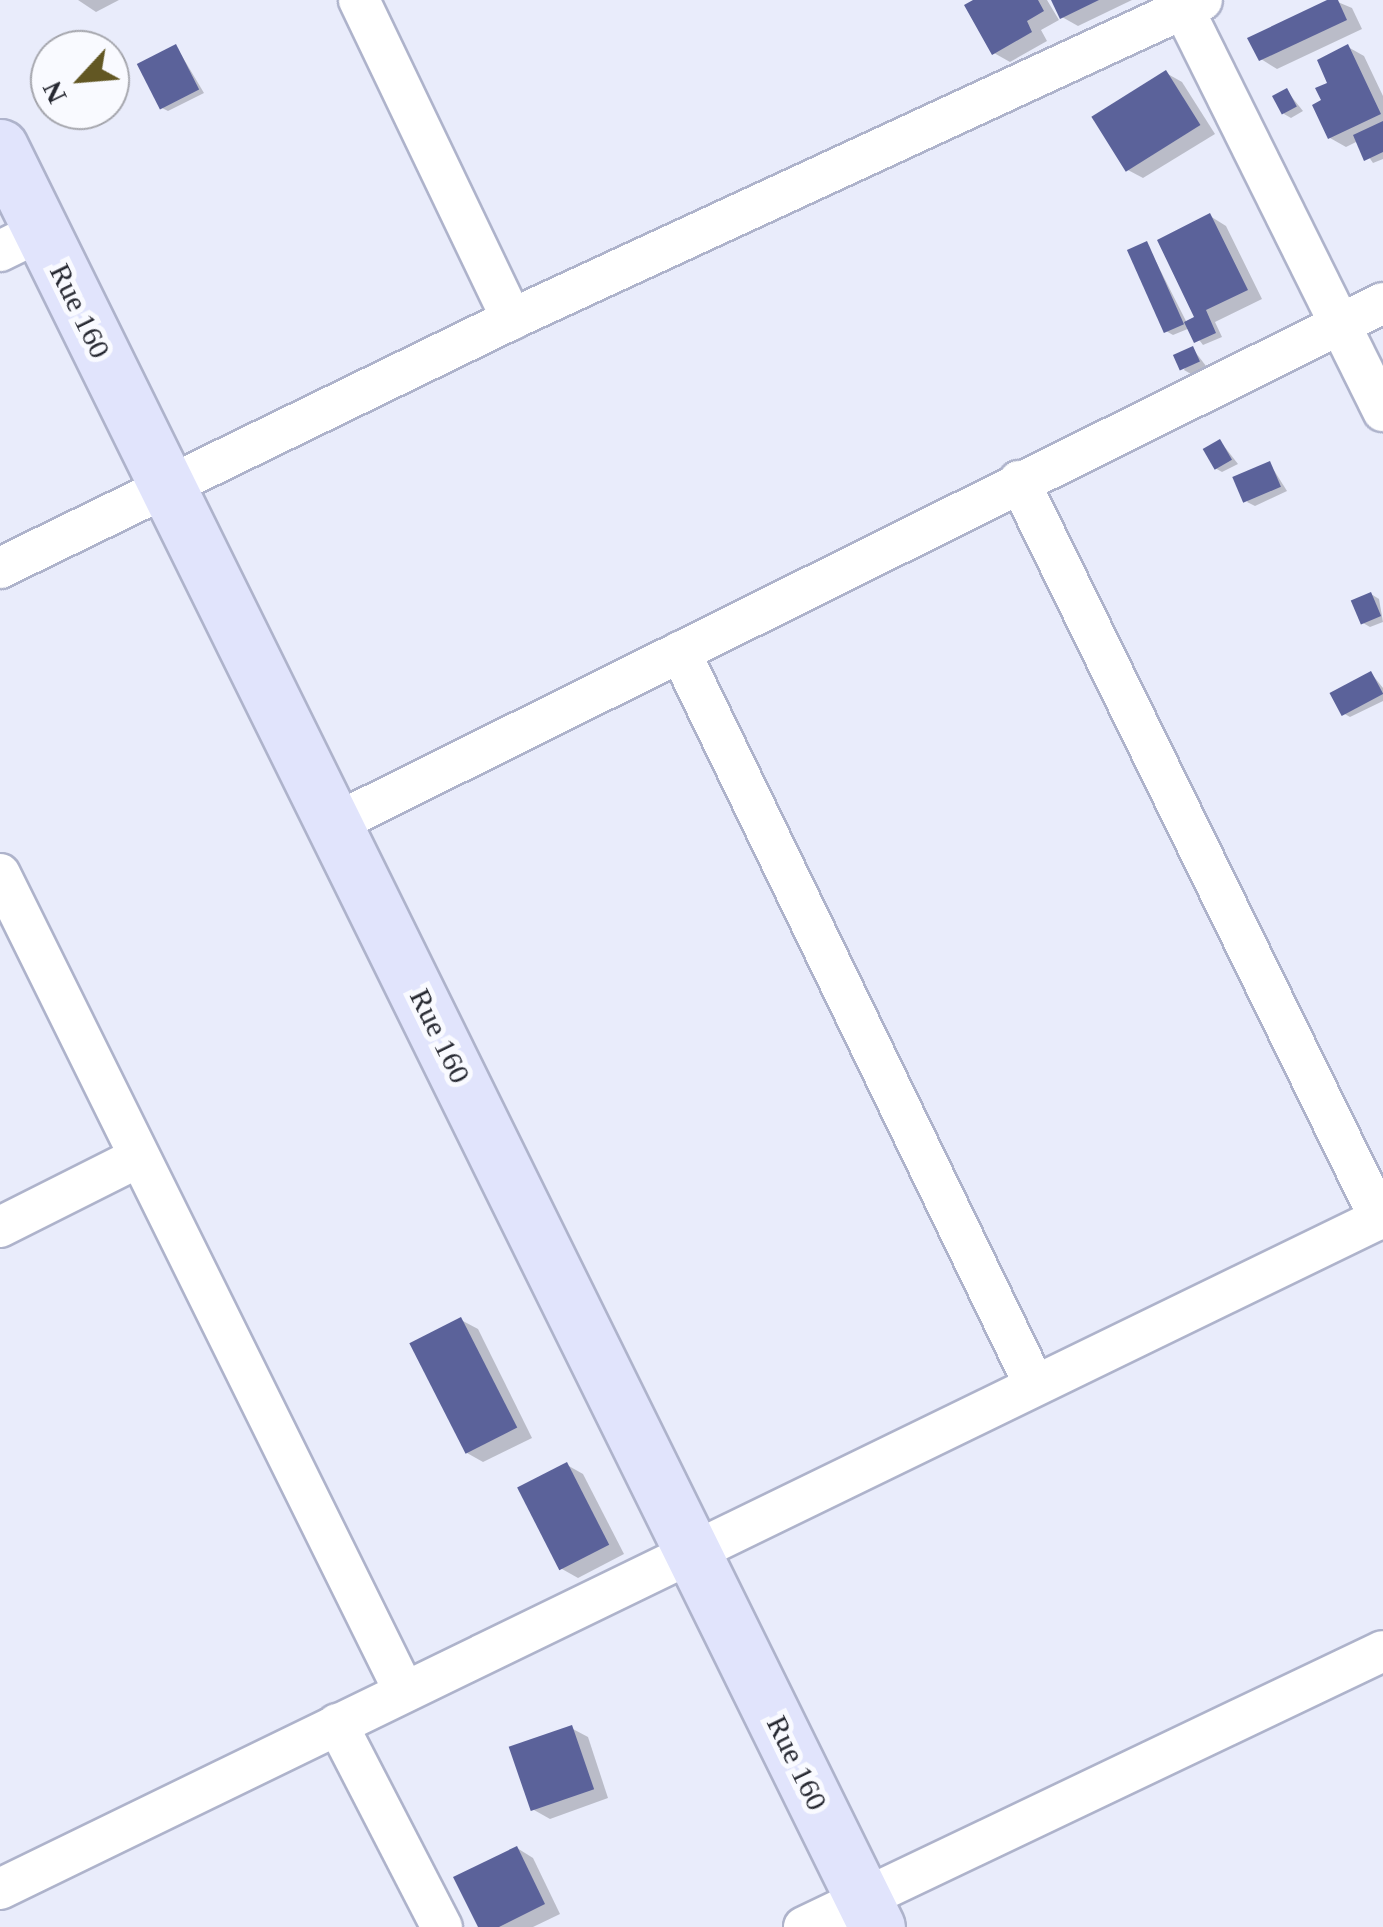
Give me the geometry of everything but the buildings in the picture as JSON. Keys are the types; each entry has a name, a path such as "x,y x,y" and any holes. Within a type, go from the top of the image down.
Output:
{"street":[{"path":"0,568 512,319 1188,3 1383,411"},
{"path":"373,4 512,319"},
{"name":"Rue 160","path":"0,146 20,241 165,486 336,822 870,1912"},
{"path":"336,822 1383,303"},
{"path":"0,1888 404,1691 695,1555 1034,1384 1382,1218 1019,481"},
{"path":"680,652 1034,1384"},
{"path":"0,874 404,1691"},
{"path":"0,1227 138,1158"},
{"path":"804,1927 870,1912 1383,1651"},
{"path":"337,1724 442,1927"}]}
